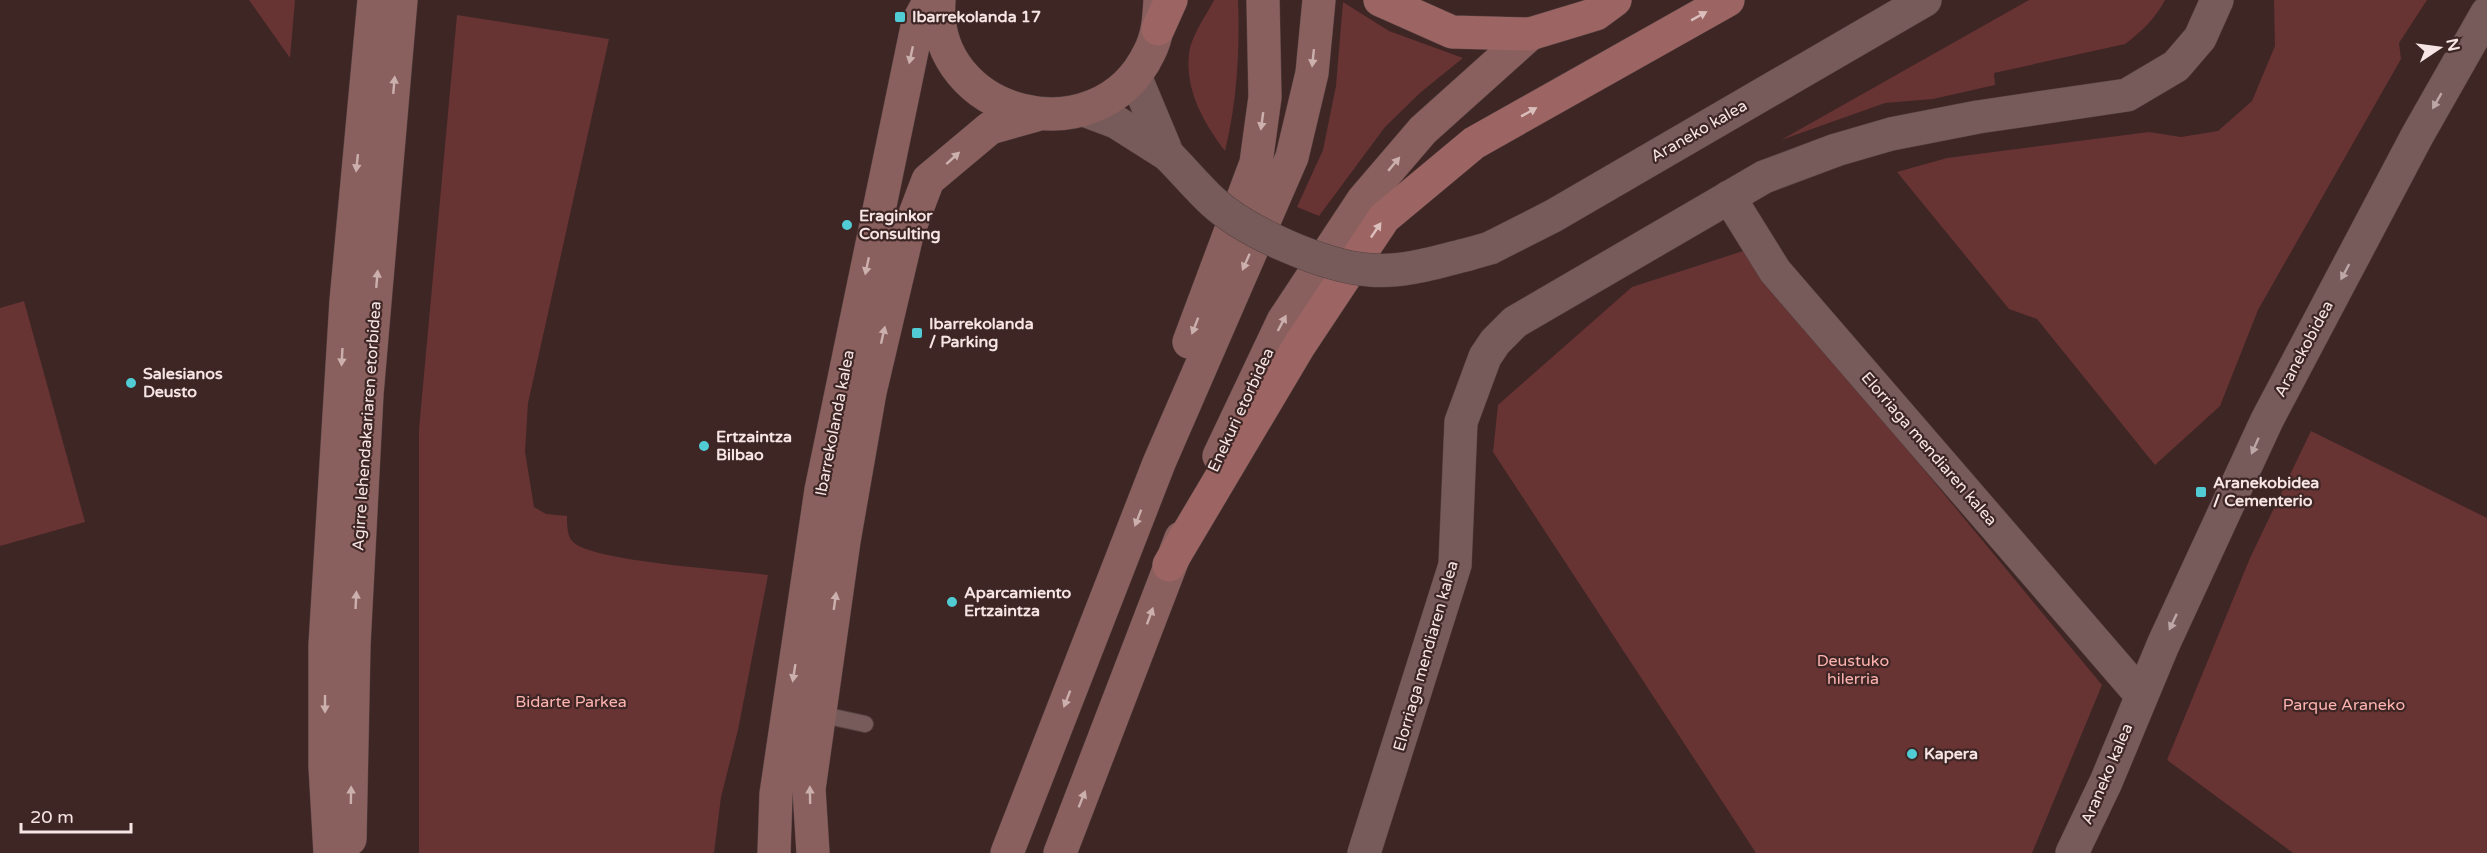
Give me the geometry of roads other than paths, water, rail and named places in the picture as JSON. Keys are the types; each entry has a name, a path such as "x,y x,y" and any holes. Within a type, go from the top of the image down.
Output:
{"main road":[{"name":"Agirre lehendakariaren etorbidea","path":"330,853 325,766 325,645 346,300 374,0"},
{"name":"Agirre lehendakariaren etorbidea","path":"350,853 354,645 367,394 401,0"},
{"name":"Ibarrekolanda kalea","path":"774,853 776,794 821,490 918,22 930,0"},
{"path":"939,0 938,11 945,41 958,69 980,91 1006,107 1036,115 1061,115 1084,110 1138,83 1163,10"},
{"path":"1159,463 1191,336 1256,163 1265,97 1263,0"},
{"path":"1007,853 1159,463 1292,157 1312,73 1319,0"},
{"path":"1380,0 1452,32 1530,34 1596,14 1615,0"},
{"path":"1168,566 1299,346 1384,218 1474,143 1728,0"},
{"name":"Enekuri etorbidea","path":"1060,853 1108,733 1168,566 1283,321 1363,200 1424,130 1530,34"},
{"name":"Ibarrekolanda kalea","path":"813,853 809,789 844,541 870,392 907,235 928,180 990,128 1036,115"},
{"name":"Agirre lehendakariaren etorbidea","path":"312,853 312,822 325,766"}],"street":[{"name":"Araneko kalea","path":"1168,154 1213,203 1268,238 1337,264 1370,271 1420,266 1490,248 1553,216 1925,0"},
{"name":"Elorriaga mendiaren kalea","path":"1364,853 1455,565 1461,422 1485,357 1494,342 1515,321 1764,177 1836,150 1891,134 1978,117 2127,96 2176,66 2200,38 2217,0"},
{"name":"Aranekobidea","path":"2141,695 2267,420 2417,136 2487,13"},
{"path":"1138,83 1168,154"},
{"path":"1084,110 1116,122 1168,154"},
{"name":"Elorriaga mendiaren kalea","path":"1729,196 1775,271 2141,695"},
{"name":"Araneko kalea","path":"2073,853 2106,783 2141,695"}],"lane":[{"path":"819,714 865,724"}],"place":[{"name":"Ibarrekolanda 17","path":"900,17"},
{"name":"Eraginkor Consulting","path":"847,225"},
{"name":"Ibarrekolanda / Parking","path":"917,333"},
{"name":"Salesianos Deusto","path":"131,383"},
{"name":"Ertzaintza Bilbao","path":"704,446"},
{"name":"Aranekobidea / Cementerio","path":"2201,492"},
{"name":"Aparcamiento Ertzaintza","path":"952,602"},
{"name":"Kapera","path":"1912,754"}],"park label":[{"name":"Deustuko hilerria","path":"1853,670"},
{"name":"Bidarte Parkea","path":"571,702"},
{"name":"Parque Araneko","path":"2344,705"}]}
